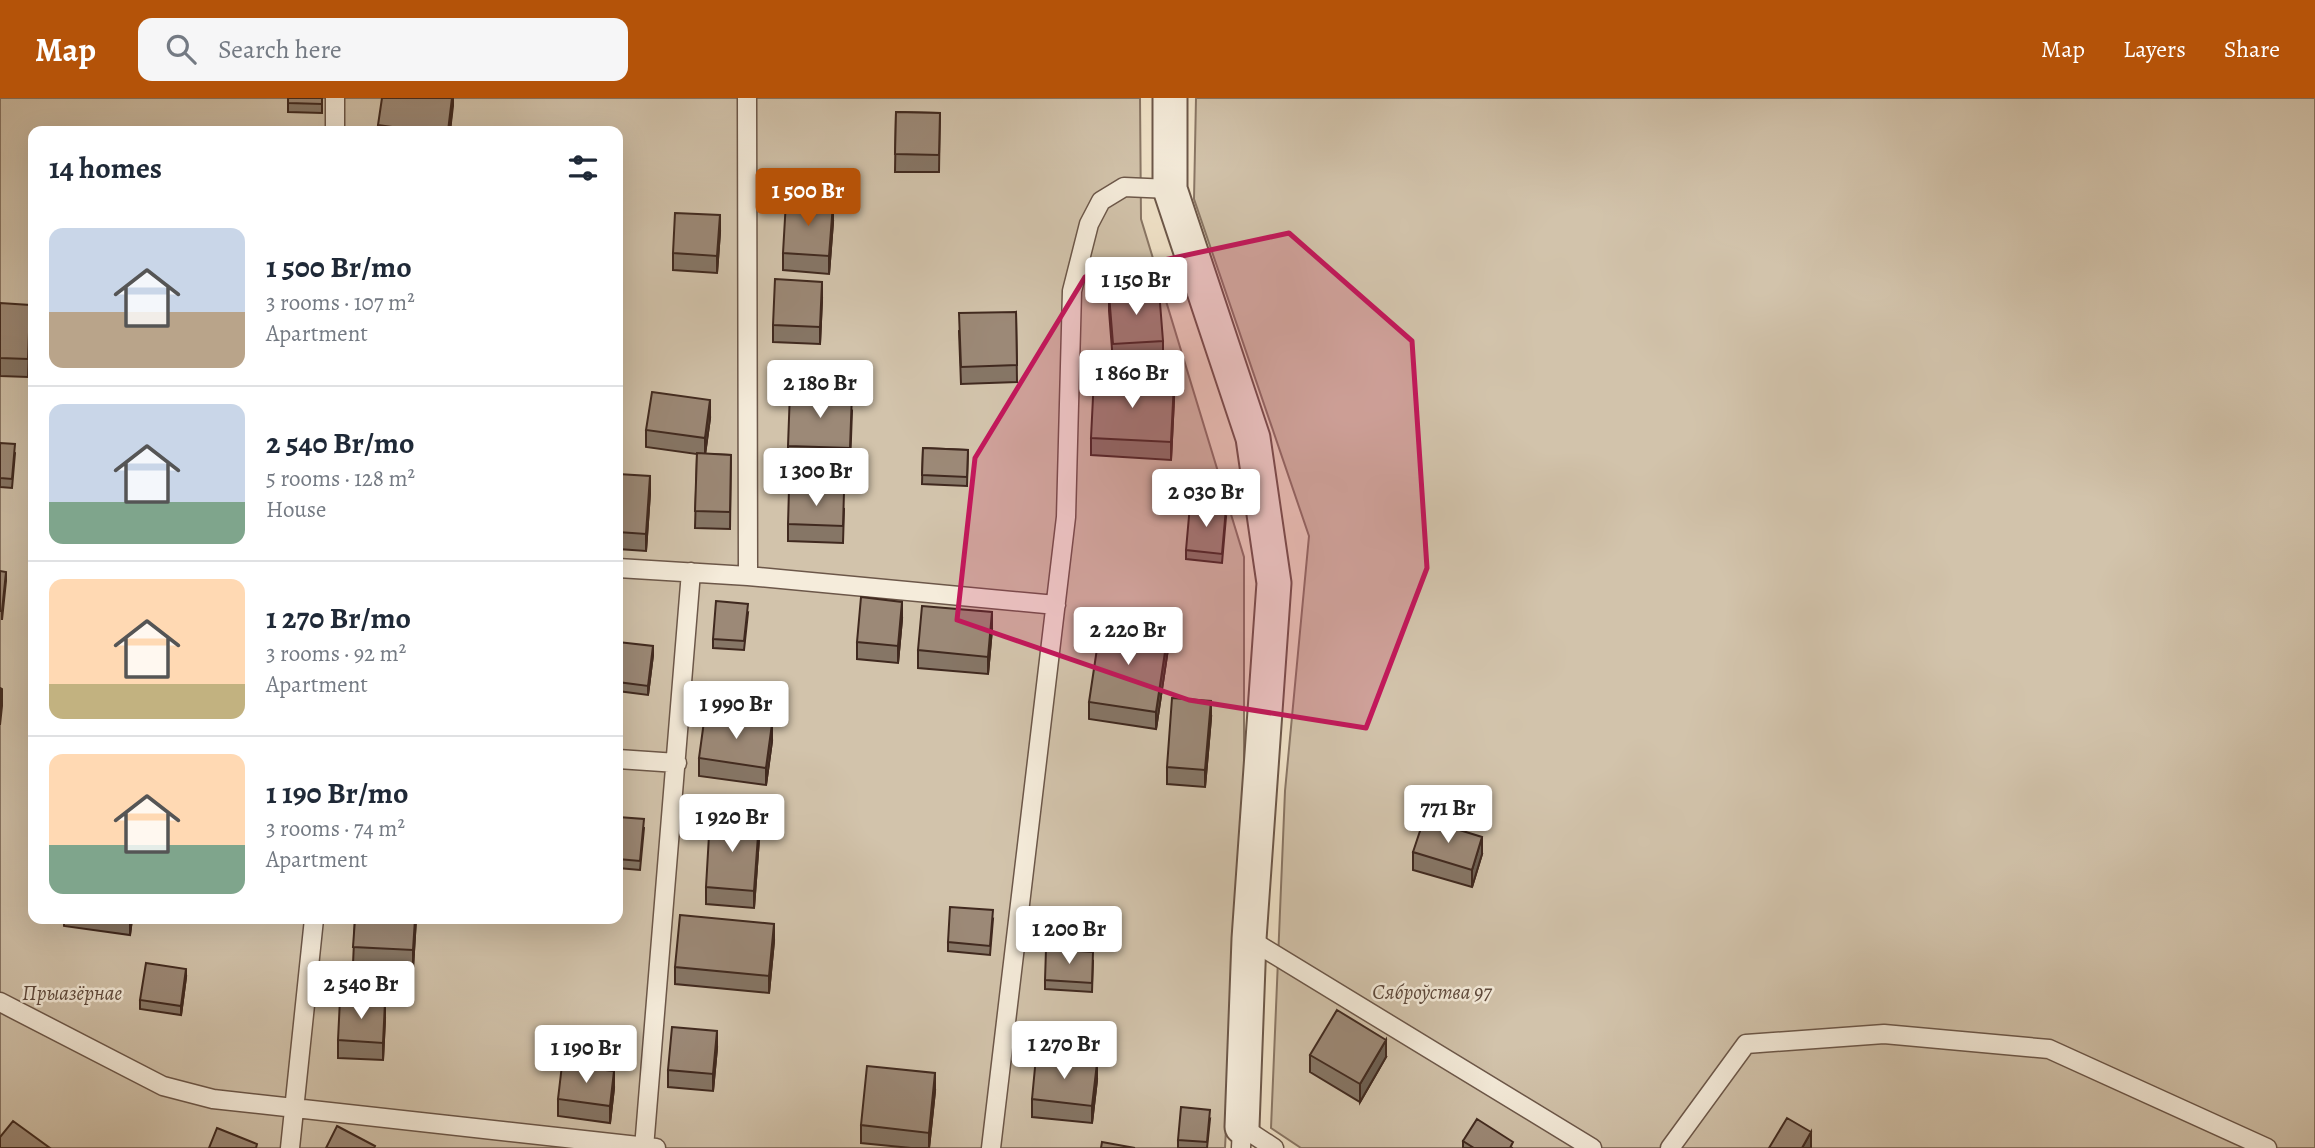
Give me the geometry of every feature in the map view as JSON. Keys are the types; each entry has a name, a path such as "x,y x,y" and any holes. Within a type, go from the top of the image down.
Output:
{"street":[{"path":"1170,98 1170,189 1253,438 1274,583 1249,939 1241,1137"}],"lane":[{"path":"335,98 335,126"},
{"path":"747,98 748,576"},
{"path":"991,1148 1066,517 1072,291 1089,224 1101,201 1124,187 1170,189"},
{"path":"623,568 748,576 1056,605"},
{"path":"0,1002 163,1086 213,1099 648,1148 691,572"},
{"path":"623,759 677,764"},
{"path":"290,1148 314,924"},
{"path":"1249,939 1592,1148"},
{"path":"1670,1148 1745,1045 1884,1034 2049,1049 2267,1148"},
{"path":"1241,1137 1274,1148"}],"highlighted area":[{"path":"1289,233 1412,341 1427,568 1366,728 1189,700 957,620 975,458 1085,277"}],"green space":[{"name":"Прыазёрнае","path":"0,98 1140,98 1141,219 1244,557 1244,780 1225,1148 0,1148"},
{"name":"Сяброўства 97","path":"1196,98 2315,98 2315,1148 1301,1148 1271,1128 1285,791 1309,536 1194,199"}],"building":[{"path":"288,98 322,98 322,104 288,103"},
{"path":"382,98 452,98 449,126 378,125"},
{"path":"896,112 940,113 939,155 895,154"},
{"path":"786,201 833,204 829,256 783,253"},
{"path":"675,213 720,215 717,256 673,253"},
{"path":"775,279 822,282 820,327 773,325"},
{"path":"1159,290 1163,341 1113,344 1109,294"},
{"path":"0,303 28,305 28,359 0,358"},
{"path":"1016,312 1017,365 961,367 959,313"},
{"path":"1094,377 1174,382 1171,442 1091,438"},
{"path":"790,391 852,394 850,448 788,446"},
{"path":"652,392 710,400 705,438 646,430"},
{"path":"0,443 15,444 12,479 0,478"},
{"path":"923,448 968,450 967,477 922,475"},
{"path":"697,453 731,455 730,512 695,511"},
{"path":"623,474 650,476 646,534 623,532"},
{"path":"789,489 844,492 843,526 788,524"},
{"path":"1190,505 1226,508 1222,554 1186,550"},
{"path":"0,571 6,572 2,611 0,611"},
{"path":"861,597 902,602 898,646 857,642"},
{"path":"716,601 748,604 744,641 713,639"},
{"path":"922,606 992,612 988,657 918,650"},
{"path":"1101,622 1168,632 1156,712 1089,702"},
{"path":"623,643 653,646 648,686 623,683"},
{"path":"1172,698 1211,701 1205,770 1167,767"},
{"path":"705,714 772,724 766,768 699,758"},
{"path":"623,817 644,819 640,861 623,859"},
{"path":"710,818 759,822 754,891 706,887"},
{"path":"1424,819 1482,837 1472,870 1413,852"},
{"path":"950,907 993,910 990,946 948,942"},
{"path":"680,915 774,924 769,976 675,967"},
{"path":"355,924 415,924 413,950 353,947"},
{"path":"1046,949 1093,952 1092,983 1045,980"},
{"path":"146,963 186,969 181,1006 140,1000"},
{"path":"340,999 385,1002 383,1043 338,1040"},
{"path":"1337,1010 1386,1040 1360,1084 1310,1055"},
{"path":"672,1027 717,1031 713,1074 668,1070"},
{"path":"1036,1057 1097,1063 1092,1106 1032,1099"},
{"path":"562,1065 614,1071 610,1106 558,1099"},
{"path":"867,1066 935,1073 929,1133 861,1125"},
{"path":"1181,1107 1210,1110 1207,1142 1178,1140"},
{"path":"1787,1118 1811,1132 1802,1148 1769,1148"},
{"path":"1477,1119 1513,1142 1510,1148 1474,1148 1463,1141"},
{"path":"13,1121 50,1148 0,1148 0,1137"},
{"path":"337,1126 375,1146 374,1148 326,1148"},
{"path":"217,1128 257,1144 256,1148 209,1148"},
{"path":"1102,1142 1135,1148 1101,1148"}]}
